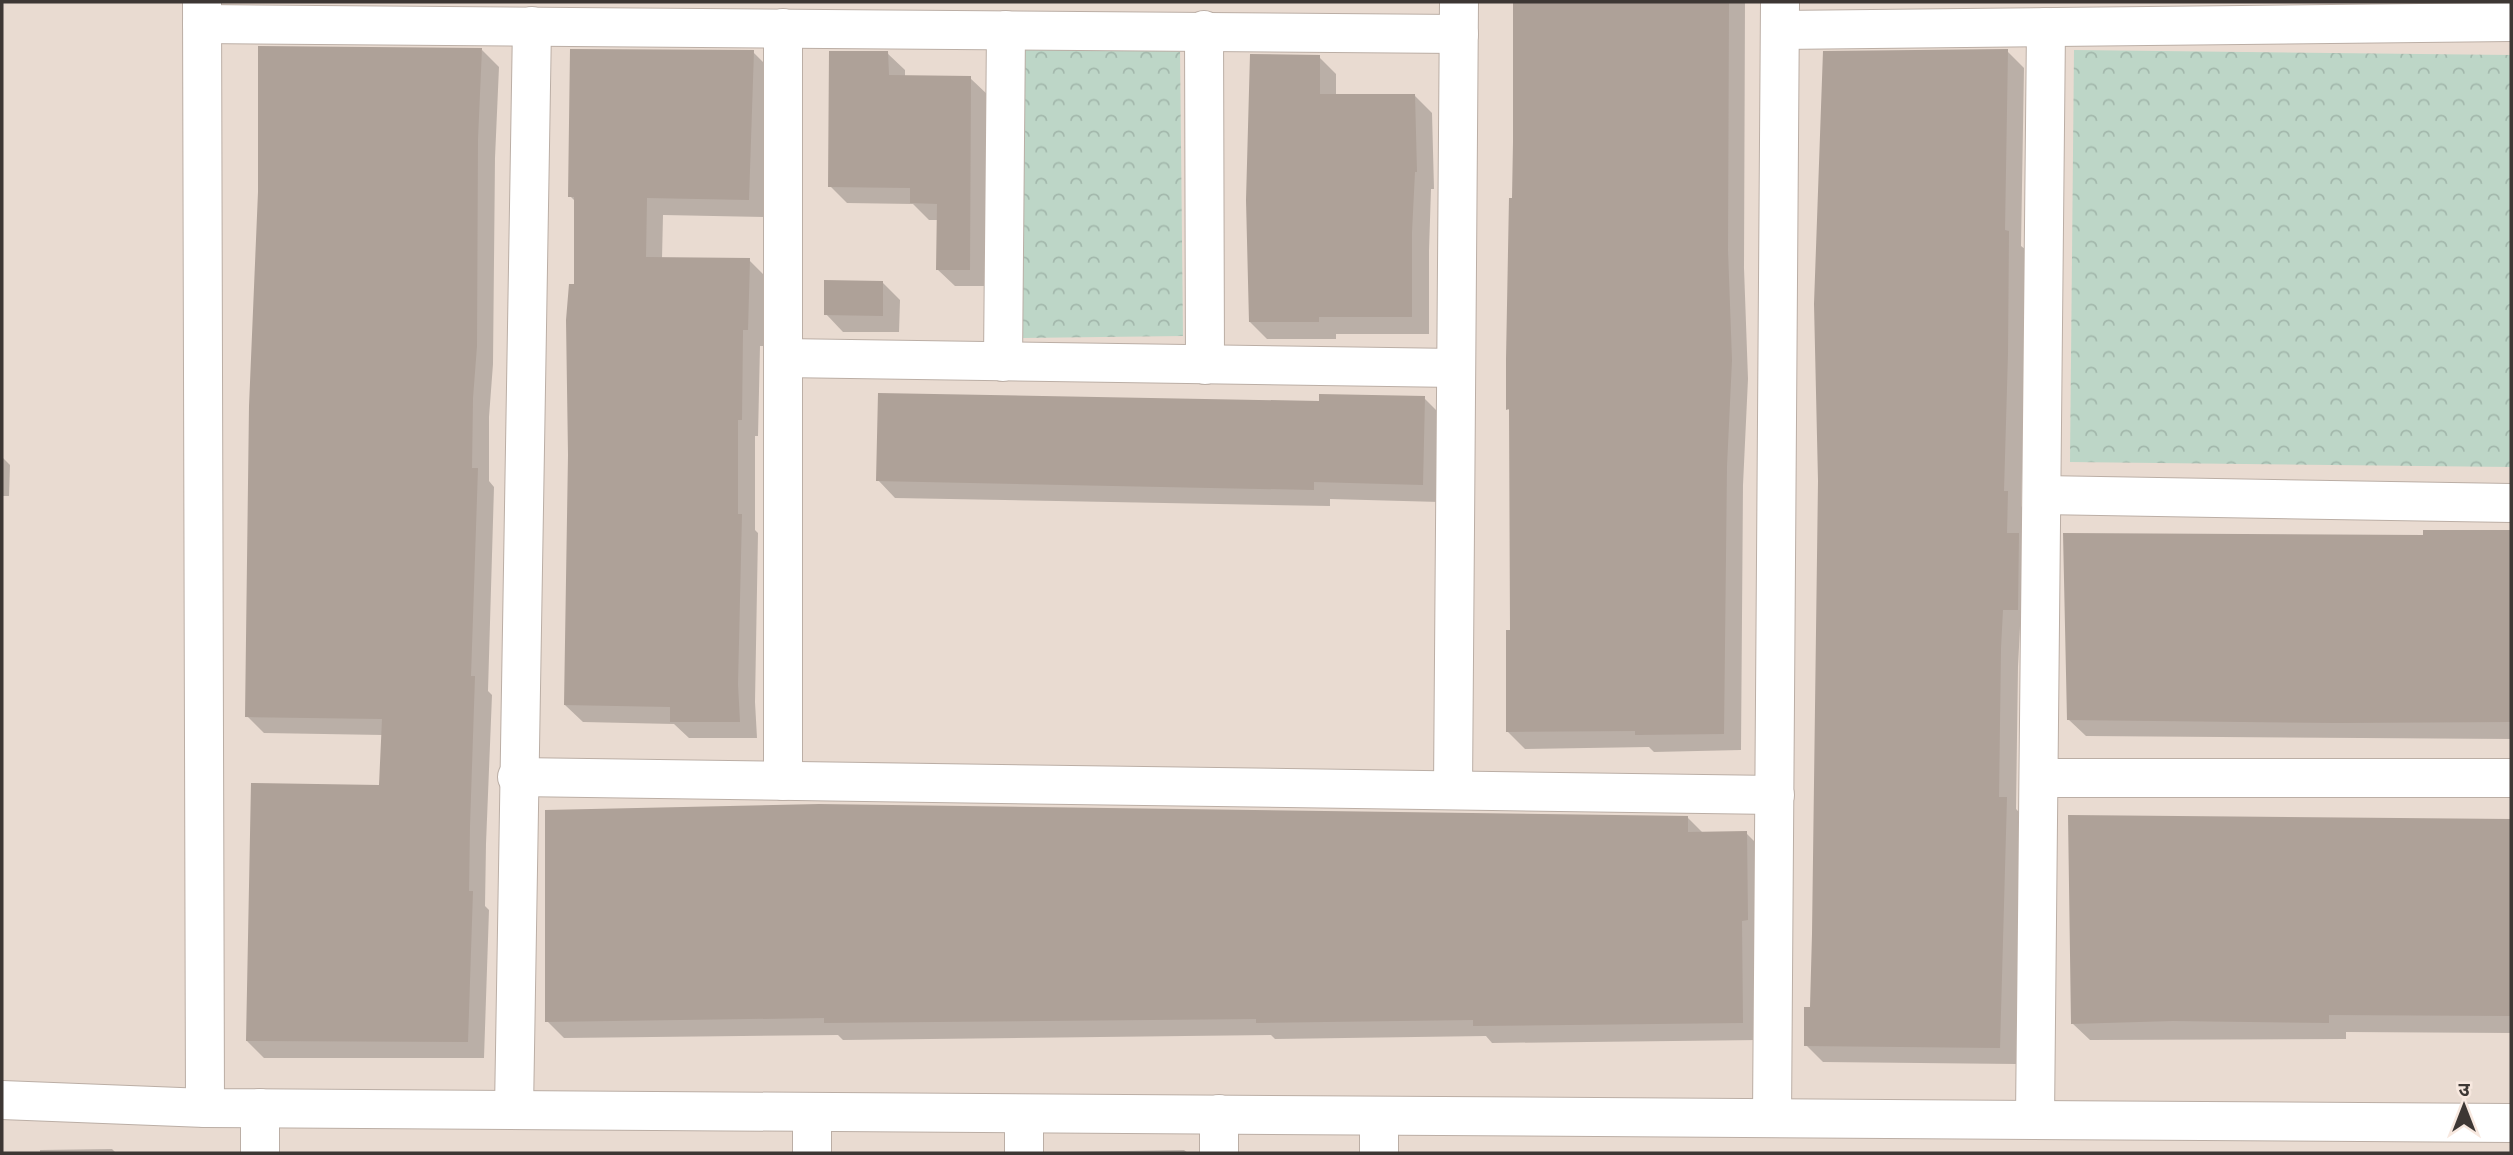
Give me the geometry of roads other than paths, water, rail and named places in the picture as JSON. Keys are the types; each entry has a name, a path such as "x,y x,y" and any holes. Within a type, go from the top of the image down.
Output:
{"street":[{"path":"205,1108 202,13 532,26 1006,30 1204,30 1459,18 1453,790"},
{"path":"1772,1118 1780,16 2046,27 2511,22"},
{"path":"514,1110 517,777 532,26"},
{"path":"2035,1119 2046,27"},
{"path":"783,28 783,781"},
{"path":"1003,362 1006,30"},
{"path":"1204,30 1205,365"},
{"path":"783,358 1456,368"},
{"path":"2042,495 2511,503"},
{"path":"517,777 1775,794"},
{"path":"2039,778 2511,778"},
{"path":"2,1100 205,1108 2035,1119 2106,1137 2511,1122"},
{"path":"260,1108 260,1153"},
{"path":"812,1112 812,1153"},
{"path":"1024,1114 1024,1153"},
{"path":"1219,1114 1219,1153"},
{"path":"1379,1153 1380,1116"}]}
